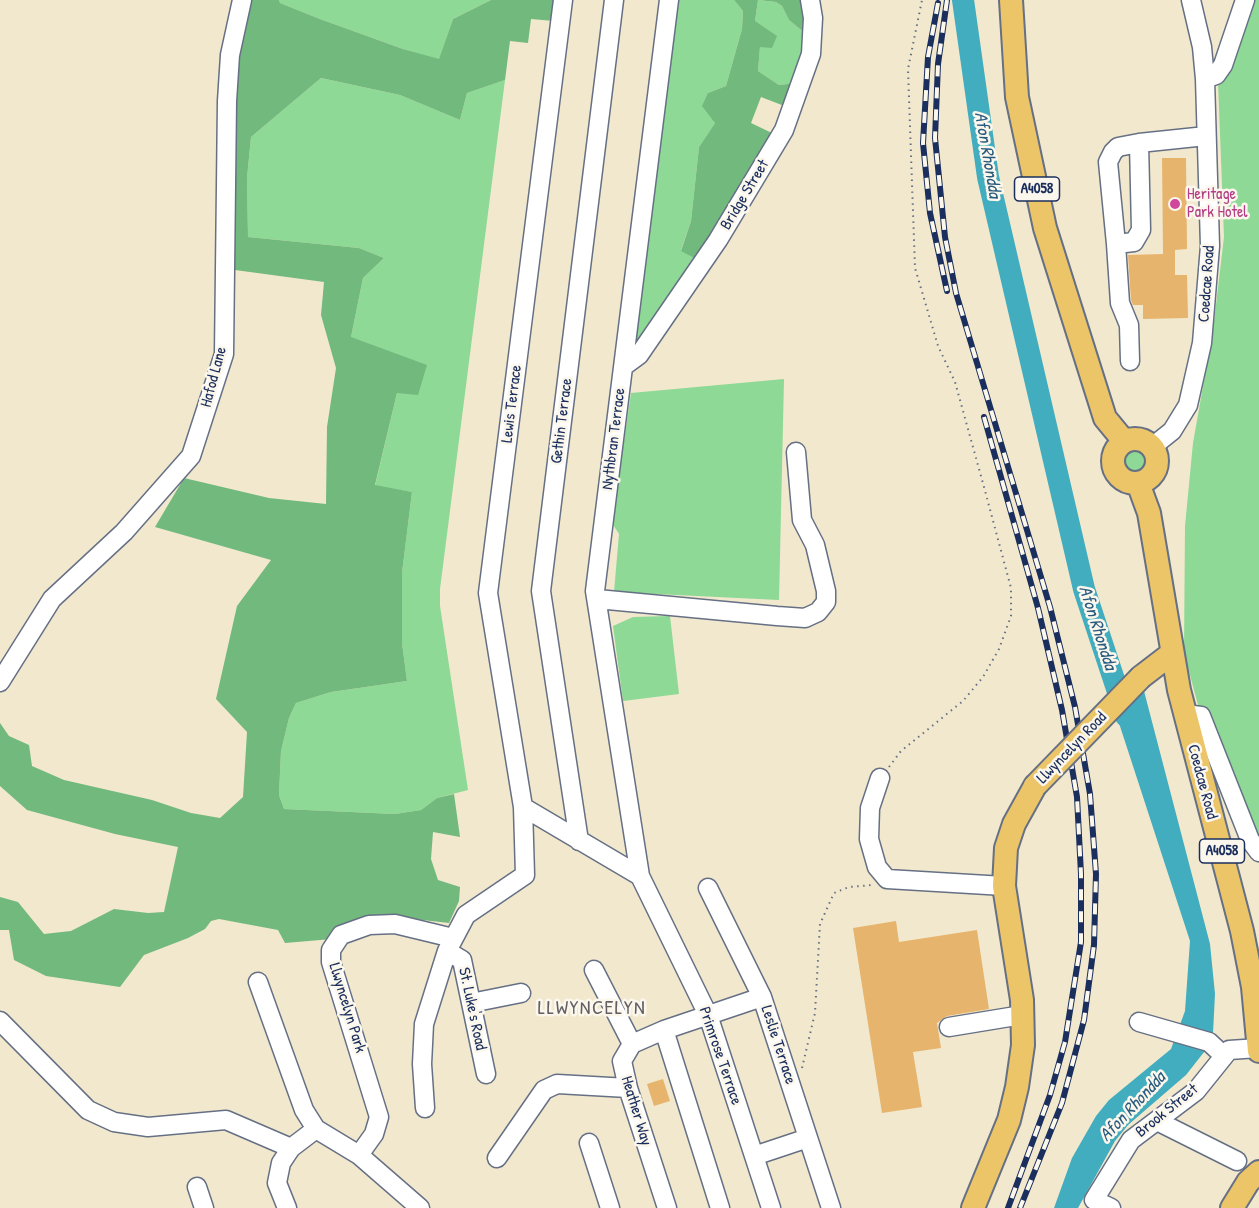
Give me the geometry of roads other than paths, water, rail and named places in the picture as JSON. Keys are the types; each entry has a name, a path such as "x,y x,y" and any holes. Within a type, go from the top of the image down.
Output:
{"main road":[{"name":"A4058","path":"1011,0 1017,97 1045,228 1105,418 1124,441"},
{"path":"1139,439 1152,447 1157,459 1156,467 1147,480 1138,483 1121,478 1113,465 1115,450 1124,441 1139,439"},
{"name":"A4058","path":"1138,483 1149,513 1171,654"},
{"name":"Llwyncelyn Road","path":"973,1208 1009,1120 1023,1045 1018,959 1004,886 1006,848 1014,824 1035,786 1141,677 1171,654"},
{"name":"Coedcae Road","path":"1171,654 1242,932 1252,987 1259,1050"},
{"path":"1232,1208 1248,1182 1259,1172"}],"street":[{"name":"Hafod Lane","path":"0,682 52,599 124,532 191,456 224,354 227,100 230,55 242,0"},
{"name":"Lewis Terrace","path":"523,807 488,592 563,0"},
{"name":"Gethin Terrace","path":"579,841 541,591 614,0"},
{"name":"Nythbran Terrace","path":"640,876 597,598 669,0"},
{"name":"Bridge Street","path":"624,366 639,356 718,240 784,130 811,54 813,18 810,0"},
{"name":"Coedcae Road","path":"1152,447 1172,431 1188,405 1202,343 1210,246 1205,79 1202,47 1191,0"},
{"path":"1205,79 1216,75 1223,66 1245,0"},
{"path":"1130,361 1129,325 1120,303 1108,162 1118,147 1206,136"},
{"path":"1116,244 1134,242 1141,230 1138,143"},
{"path":"597,598 786,617 805,618 818,612 826,602 826,591 815,544 802,520 796,452"},
{"path":"1185,714 1201,716 1250,840 1259,852"},
{"path":"880,778 870,808 869,839 877,867 887,879 1004,886"},
{"path":"523,807 640,876"},
{"name":"St. Luke's Road","path":"425,1108 422,1065 424,1024 450,945 466,915 525,875 523,807"},
{"name":"Primrose Terrace","path":"640,876 708,1015 771,1208"},
{"name":"Leslie Terrace","path":"708,888 762,997 831,1208"},
{"name":"Llwyncelyn Park","path":"359,1155 374,1134 379,1117 331,962 331,950 341,935 369,925 394,924 450,945"},
{"name":"St. Luke's Road","path":"450,945 462,960 486,1074"},
{"path":"594,970 632,1044 664,1030 762,997"},
{"path":"258,982 304,1110 316,1129 359,1155 420,1208"},
{"path":"471,1003 521,993"},
{"path":"949,1027 1022,1015"},
{"path":"0,1022 88,1110 114,1122 148,1127 226,1120 291,1148"},
{"path":"1139,1022 1209,1042 1223,1055 1229,1050 1259,1050"},
{"path":"664,1030 720,1208"},
{"name":"Heather Way","path":"632,1044 622,1061 628,1088 667,1208"},
{"name":"Brook Street","path":"1103,1204 1131,1140 1196,1091 1223,1055"},
{"path":"497,1158 544,1090 557,1084 628,1088"},
{"path":"1157,1121 1237,1161"},
{"path":"287,1208 277,1183 281,1163 291,1148 316,1129"},
{"path":"754,1156 808,1138"},
{"path":"589,1143 610,1208"},
{"path":"197,1187 204,1208"}],"water":[{"path":"1144,691 1210,944 1215,994 1213,1033 1208,1047 1186,1075 1128,1125 1115,1141 1078,1208 1054,1208 1072,1158 1096,1116 1109,1100 1171,1049 1185,1011 1190,941 1117,717"}],"waterway":[{"name":"Afon Rhondda","path":"963,0 988,177 1084,589 1126,716"}],"railway":[{"path":"947,0 938,64 935,138 945,237 956,293 1050,607 1075,707 1090,794 1096,874 1094,945 1084,1020 1062,1103 1020,1208"},
{"path":"938,3 928,57 923,143 930,213 947,291"},
{"path":"984,417 1038,608 1062,710 1077,797 1081,874 1081,942 1065,1042 1050,1095 1008,1208"}],"place":[{"name":"Heritage Park Hotel","path":"1175,204"}],"district":[{"name":"LLWYNCELYN","path":"592,1009"}]}
